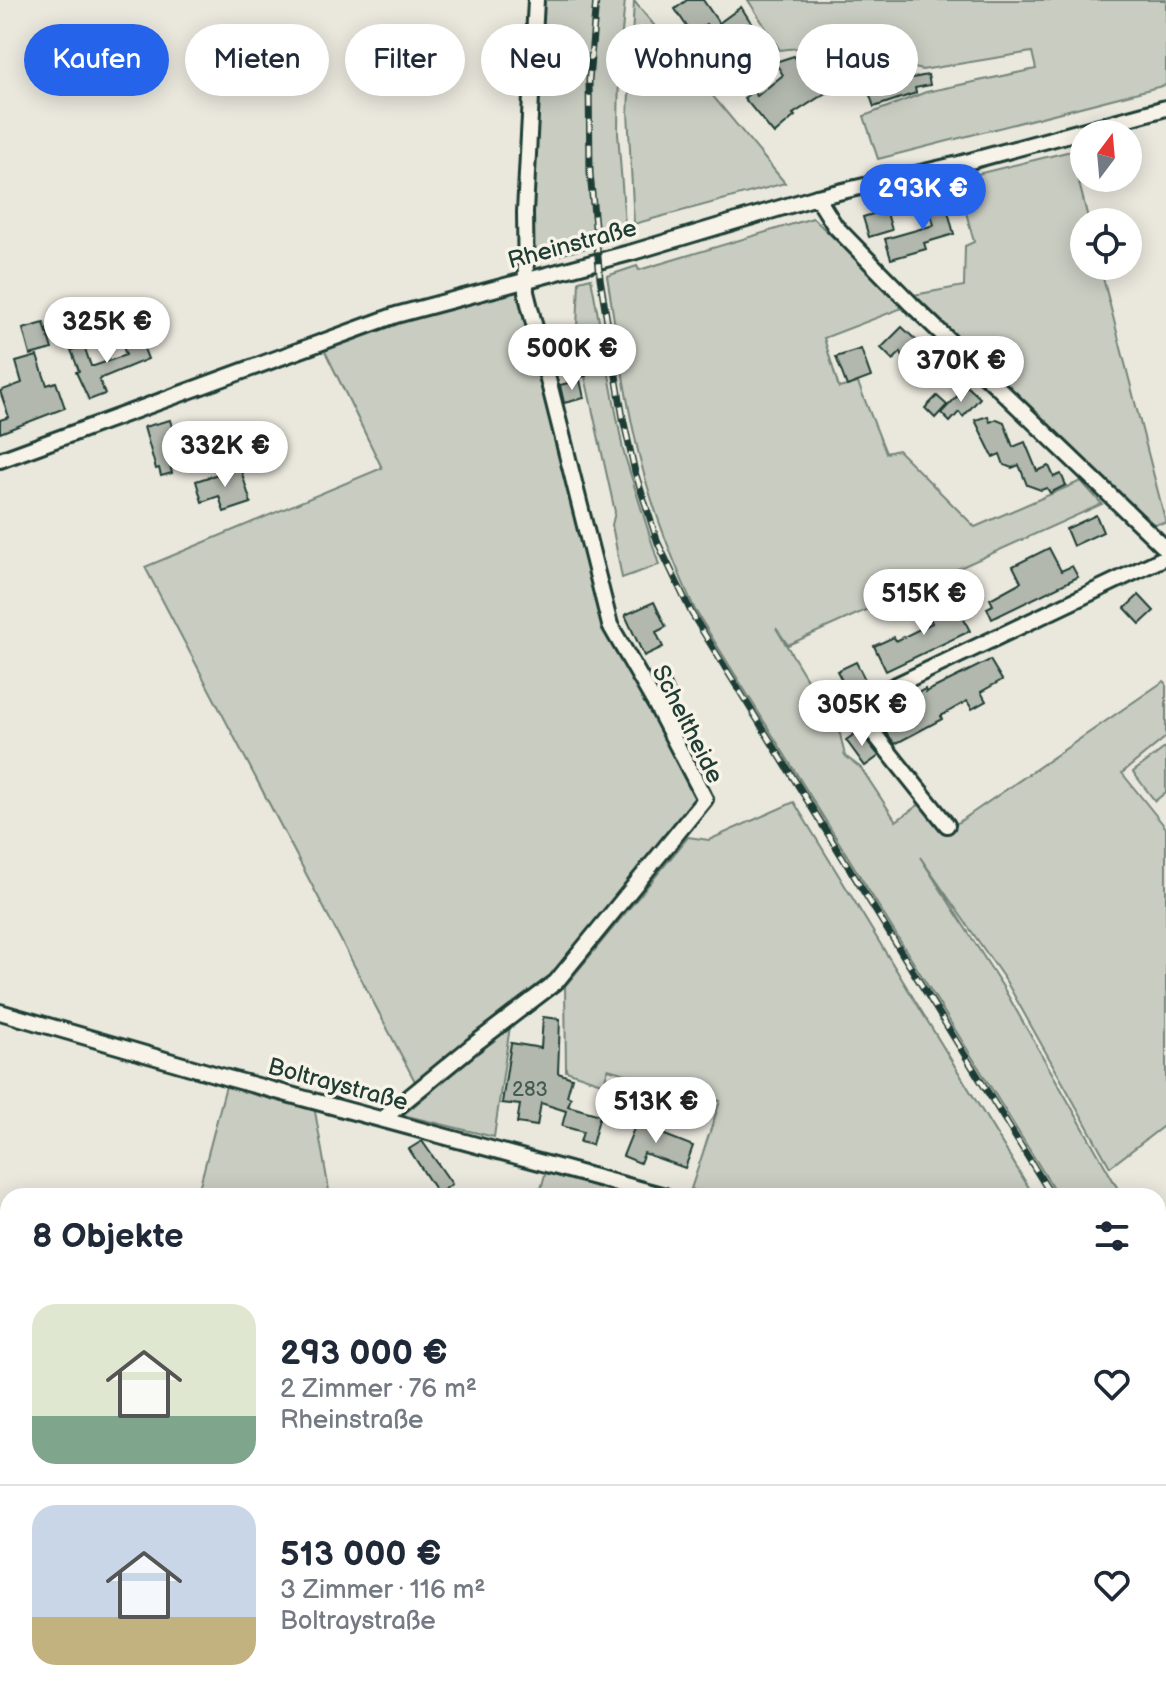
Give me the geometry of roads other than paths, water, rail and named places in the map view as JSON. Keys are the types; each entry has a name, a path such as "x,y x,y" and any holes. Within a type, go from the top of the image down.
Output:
{"street":[{"path":"525,279 525,212 536,0"},
{"name":"Rheinstraße","path":"0,460 358,328 817,197 959,164 1166,108"},
{"path":"817,197 835,226 911,304 1166,549"},
{"name":"Scheltheide","path":"384,1118 556,982 705,799 610,625 525,279"},
{"path":"947,825 852,706 1166,557"},
{"name":"Boltraystraße","path":"0,1012 228,1078 636,1188"}],"railway":[{"path":"596,0 589,80 590,173 600,278 623,418 635,472 658,543 692,614 1047,1188"}]}
